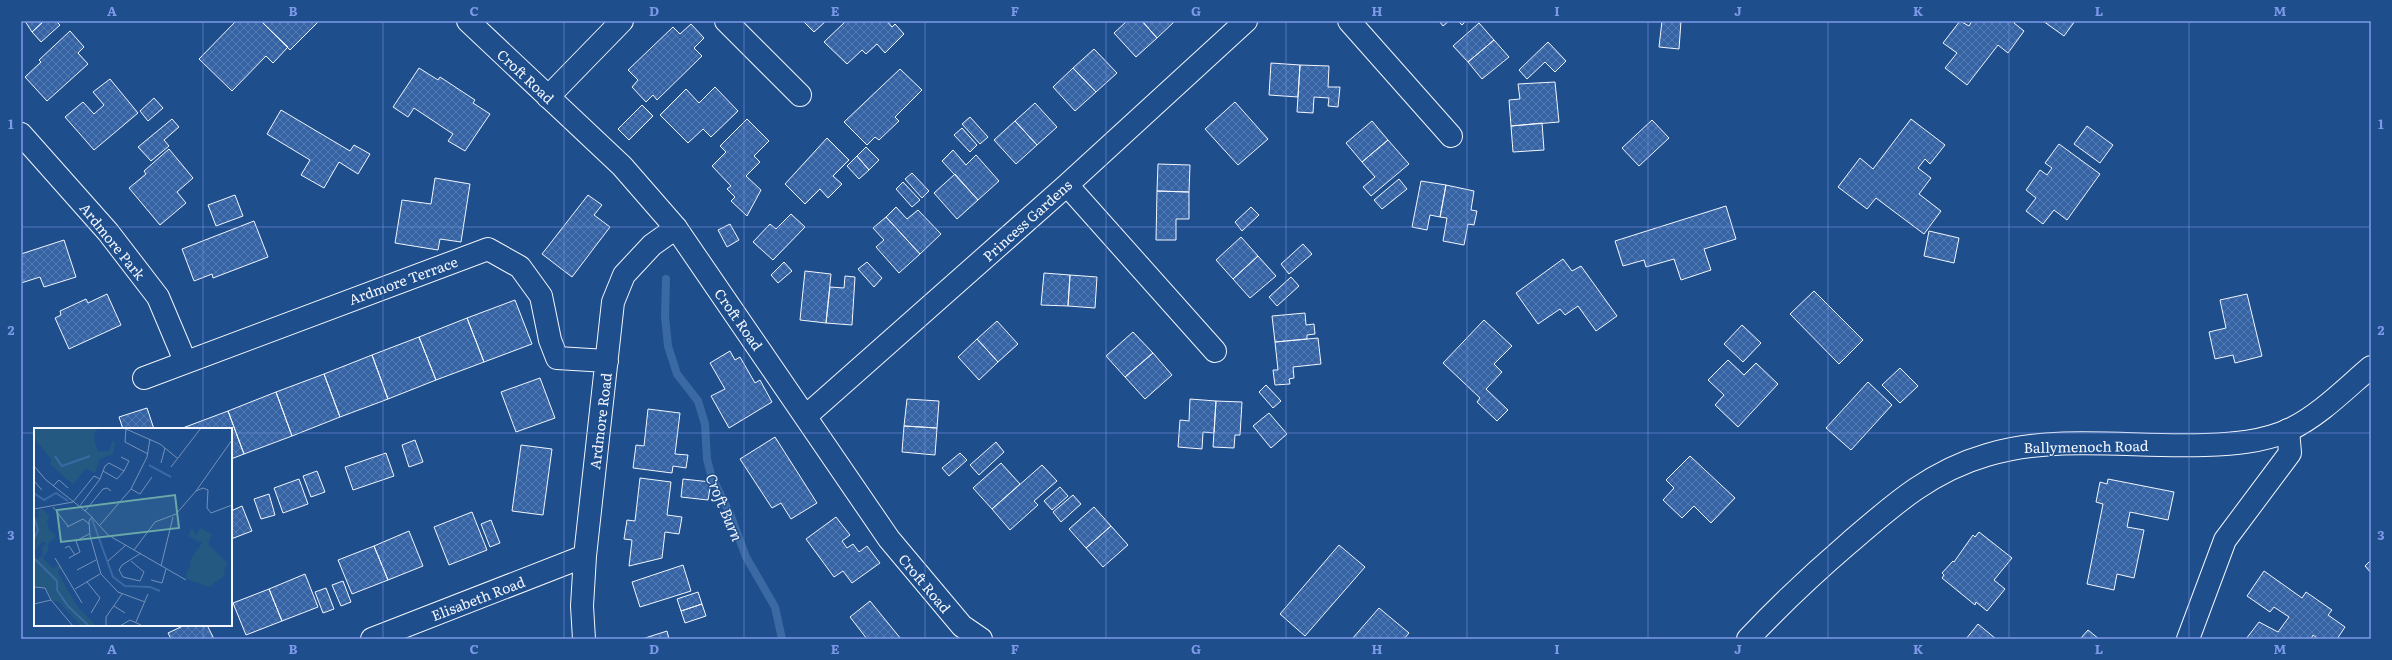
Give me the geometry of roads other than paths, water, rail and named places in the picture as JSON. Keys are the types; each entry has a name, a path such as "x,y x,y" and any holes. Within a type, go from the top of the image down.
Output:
{"street":[{"name":"Croft Road","path":"468,21 622,166 676,228 889,539 962,626 981,639"},
{"path":"548,97 622,21"},
{"path":"726,21 800,94"},
{"name":"Princess Gardens","path":"806,416 1067,184 1246,21"},
{"path":"1349,21 1451,136"},
{"name":"Ardmore Park","path":"21,134 108,232 158,297 184,361"},
{"path":"1067,184 1215,351"},
{"name":"Ardmore Road","path":"584,639 582,606 585,556 613,302 624,275 652,245 676,228"},
{"name":"Ardmore Terrace","path":"144,378 184,361 488,249 520,267 542,296 550,340 558,358 607,361"},
{"name":"Ballymenoch Road","path":"1748,639 1826,562 1900,498 1955,466 1987,454 2018,447 2054,444 2178,446 2224,444 2269,437 2288,430 2322,409 2371,367"},
{"path":"2188,639 2225,540 2290,453 2288,430"},
{"name":"Elisabeth Road","path":"372,639 585,556"}],"waterway":[{"name":"Croft Burn","path":"666,279 665,316 668,346 677,374 698,401 705,424 707,459 711,475 731,516 746,557 775,607 782,639"}]}
